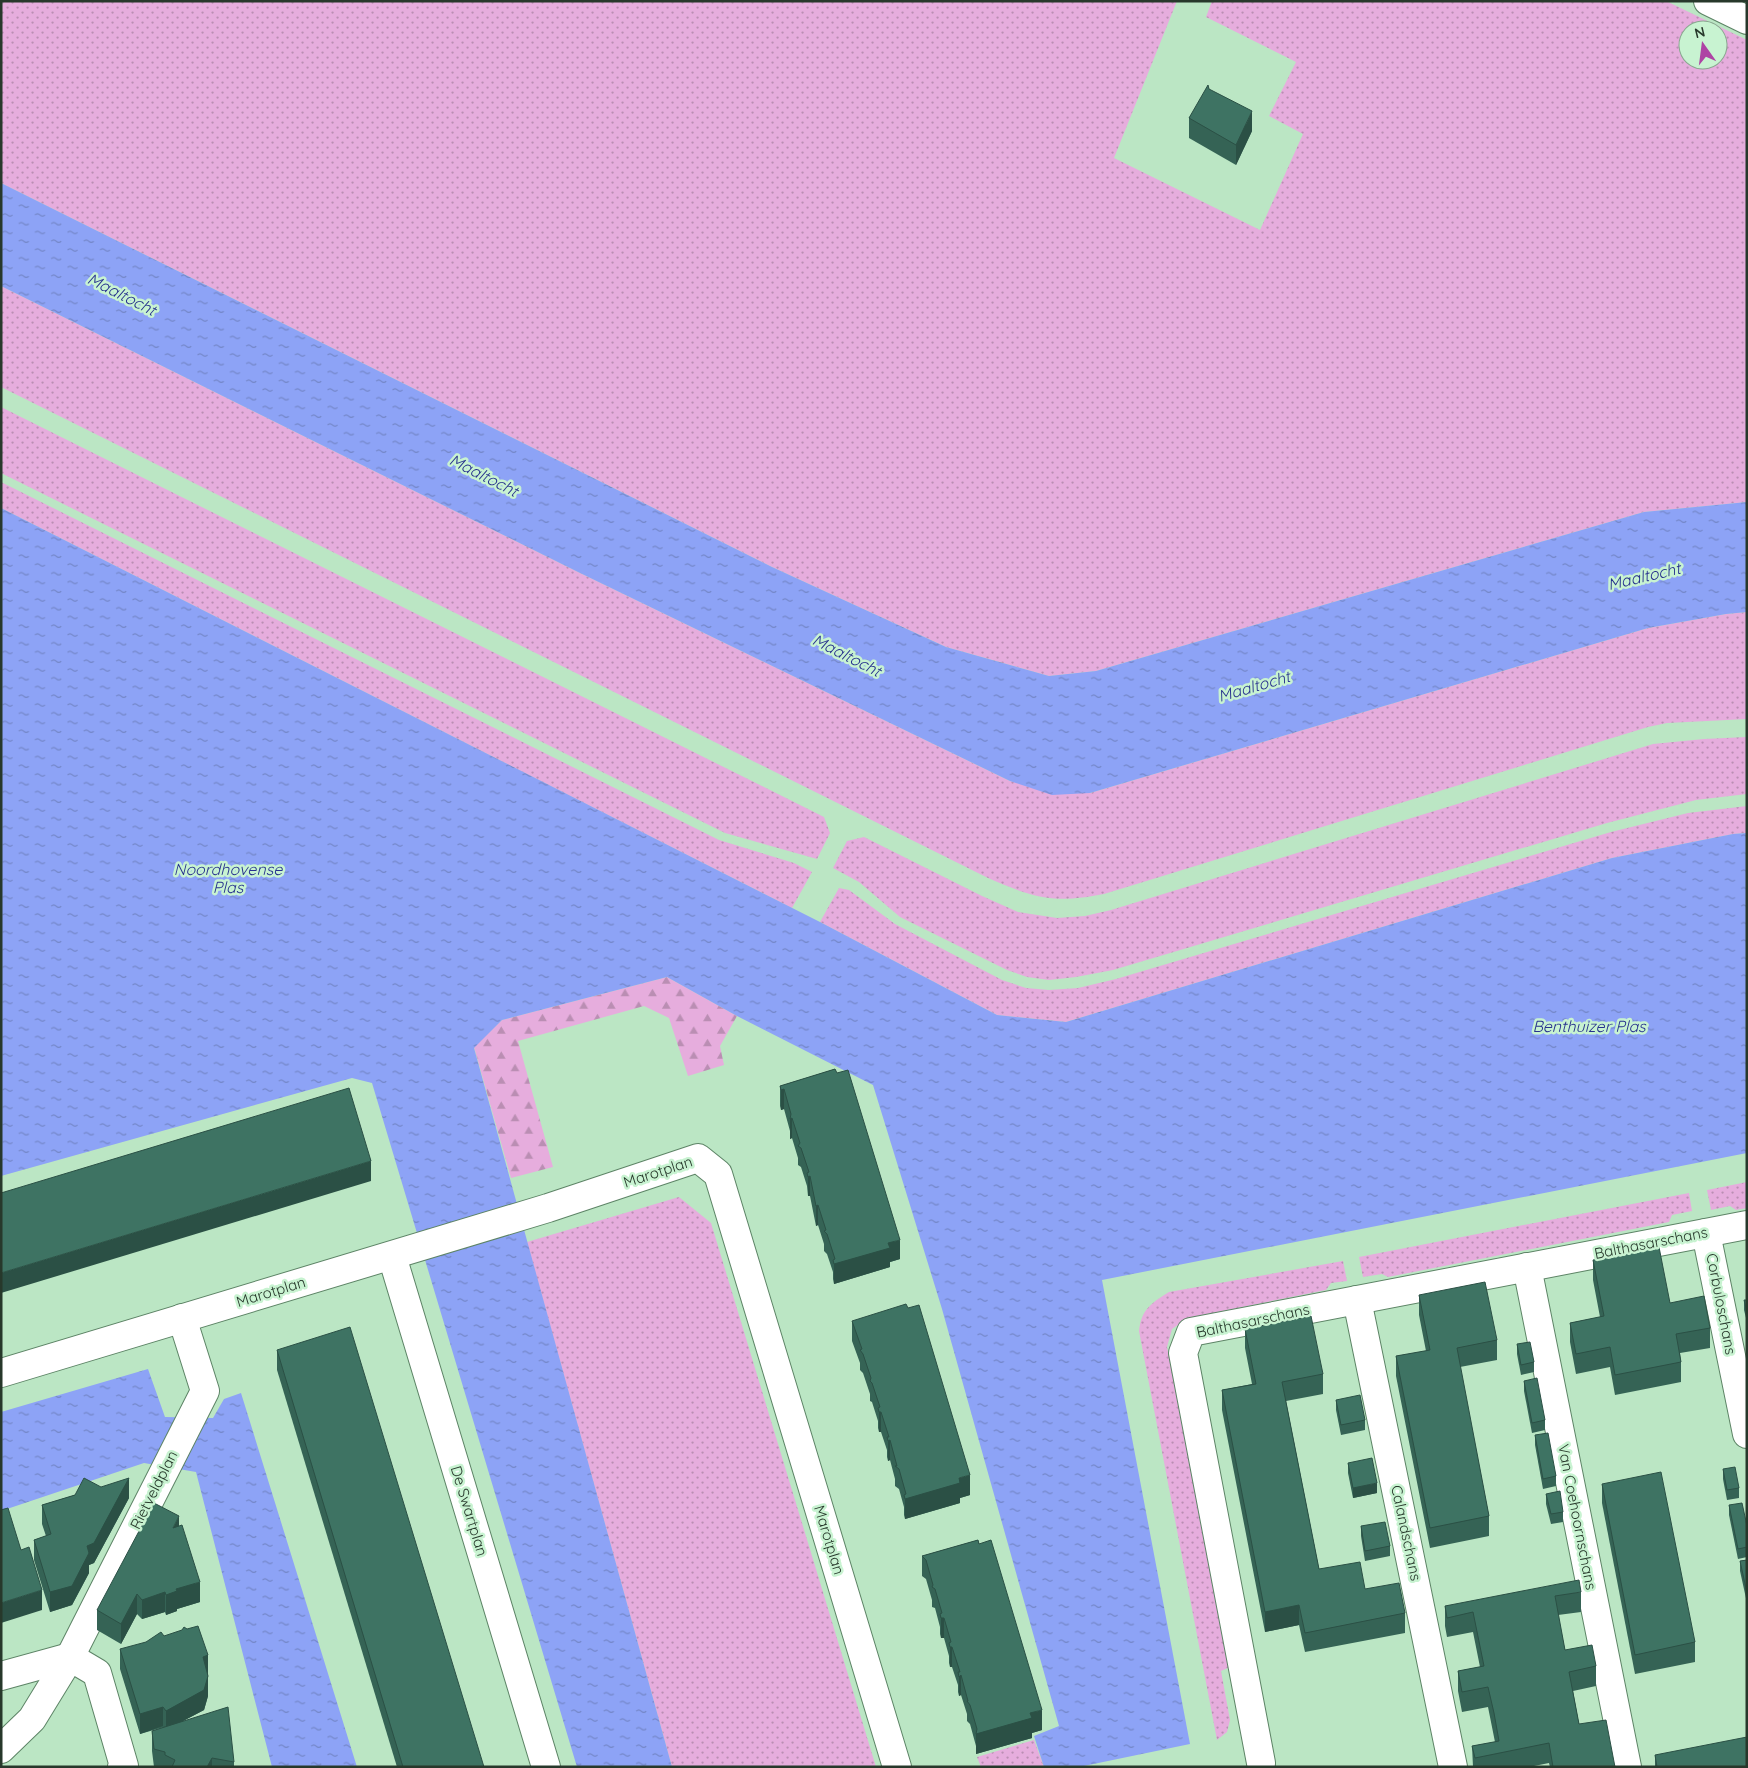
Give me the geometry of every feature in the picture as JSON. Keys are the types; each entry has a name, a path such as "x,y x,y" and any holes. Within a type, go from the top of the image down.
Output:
{"street":[{"path":"1708,1 1747,20"},
{"name":"Marotplan","path":"1,1373 399,1254 548,1208 698,1158 718,1174 897,1767"},
{"name":"Balthasarschans","path":"1255,1766 1182,1353 1191,1332 1747,1225"},
{"name":"Corbuloschans","path":"1706,1233 1747,1434"},
{"name":"De Swartplan","path":"399,1254 546,1767"},
{"name":"Van Coehoornschans","path":"1527,1267 1627,1767"},
{"name":"Calandschans","path":"1357,1300 1412,1557 1453,1767"},
{"name":"Rietveldplan","path":"1,1749 32,1719 70,1657 205,1391 182,1318"},
{"path":"1,1676 70,1657 97,1673 124,1766 122,1767"}],"green space":[{"path":"1,1 1177,1 1114,158 1260,230 1303,134 1269,116 1296,62 1206,17 1212,1 1666,1 1705,20 1678,20 1678,70 1728,70 1728,31 1747,40 1747,502 1644,512 1096,671 1049,676 946,647 772,567 1,183"},
{"path":"1,286 578,572 1010,781 1090,793 1648,628 1747,612 1747,719 1667,723 1648,727 1104,894 1071,899 1044,897 1018,890 988,878 1,387"},
{"path":"1,407 824,817 830,833 817,859 725,833 1,473"},
{"path":"1,482 719,840 794,863 812,872 792,908 1,508"},
{"path":"1747,737 1747,794 1696,800 1607,823 1113,970 1076,977 1049,980 1027,977 1007,970 900,917 859,882 833,868 847,841 864,837 1018,912 1057,918 1085,916 1111,910 1653,744"},
{"path":"1747,806 1747,833 1733,834 1612,858 1066,1022 997,1015 820,922 839,888 849,890 895,924 1002,980 1026,988 1049,990 1078,988 1116,979 1611,832 1688,813"},
{"path":"667,977 737,1016 720,1046 724,1065 688,1076 669,1018 644,1006 518,1041 553,1167 511,1178 474,1047 502,1020"},
{"path":"1747,1182 1747,1208 1736,1210 1730,1206 1711,1210 1707,1190"},
{"path":"1689,1193 1692,1211 1672,1215 1669,1222 1388,1277 1382,1274 1363,1277 1359,1257"},
{"path":"679,1197 711,1223 876,1767 672,1767 527,1242"},
{"path":"1343,1261 1347,1281 1331,1283 1326,1290 1188,1318 1172,1329 1167,1347 1230,1667 1221,1671 1230,1720 1227,1732 1217,1740 1139,1331 1140,1324 1148,1308 1169,1292"},
{"path":"1034,1740 1044,1767 981,1767 977,1757"}],"water":[{"name":"Maaltocht","path":"1,183 772,567 946,647 1049,676 1096,671 1644,512 1747,502 1747,612 1648,628 1090,793 1052,795 1010,781 578,572 1,286"},
{"path":"1,508 820,922 997,1015 1066,1022 1612,858 1733,834 1747,833 1747,1153 1102,1280 1190,1744 1079,1767 1044,1767 1034,1736 1059,1726 942,1309 873,1085 737,1016 667,977 502,1020 474,1048 672,1767 577,1767 372,1083 352,1078 1,1176"},
{"path":"148,1369 165,1417 213,1418 224,1399 241,1393 357,1767 272,1767 196,1472 144,1463 1,1511 1,1412"}],"building":[{"path":"1208,85 1209,89 1252,111 1236,145 1189,118"},
{"path":"835,1069 837,1073 848,1070 900,1240 888,1243 890,1248 834,1264 833,1260 835,1259 827,1234 824,1231 826,1230 818,1205 816,1206 810,1176 808,1177 807,1173 809,1172 801,1148 798,1146 800,1143 792,1118 790,1119 791,1114 784,1089 781,1090 780,1086"},
{"path":"349,1088 371,1161 1,1273 1,1193"},
{"path":"1659,1247 1670,1303 1704,1296 1710,1328 1676,1334 1681,1362 1615,1375 1610,1347 1576,1354 1570,1323 1604,1316 1593,1260"},
{"path":"1485,1282 1497,1340 1457,1348 1489,1516 1430,1528 1396,1356 1430,1350 1419,1295"},
{"path":"1744,1300 1747,1300 1747,1312"},
{"path":"906,1304 908,1308 919,1305 970,1475 959,1478 960,1483 905,1499 904,1495 906,1494 899,1469 895,1466 897,1466 890,1440 888,1441 887,1437 889,1437 878,1408 880,1407 852,1321"},
{"path":"1311,1316 1323,1374 1282,1382 1319,1569 1360,1562 1365,1589 1399,1583 1405,1613 1305,1633 1299,1605 1265,1612 1222,1390 1256,1384 1245,1329"},
{"path":"350,1327 484,1767 403,1767 277,1350"},
{"path":"1530,1342 1534,1362 1521,1365 1517,1344"},
{"path":"1537,1378 1545,1420 1532,1423 1524,1381"},
{"path":"1360,1395 1365,1420 1341,1425 1336,1400"},
{"path":"1548,1433 1556,1476 1543,1479 1535,1435"},
{"path":"1372,1458 1377,1483 1353,1488 1348,1463"},
{"path":"1735,1467 1739,1488 1727,1490 1723,1469"},
{"path":"1661,1472 1695,1642 1635,1655 1602,1484"},
{"path":"84,1478 101,1487 129,1478 94,1543 87,1546 89,1553 72,1586 50,1592 34,1540 51,1534 42,1505 75,1495"},
{"path":"1560,1491 1563,1512 1551,1514 1546,1494"},
{"path":"154,1503 179,1516 173,1528 182,1525 200,1582 176,1589 177,1591 166,1595 165,1592 142,1600 137,1594 121,1624 97,1610"},
{"path":"1742,1503 1747,1526 1747,1547 1738,1549 1729,1505"},
{"path":"8,1508 21,1550 29,1547 42,1590 1,1603 1,1510"},
{"path":"1385,1522 1390,1546 1365,1551 1361,1526"},
{"path":"978,1540 979,1544 991,1540 1042,1710 1030,1713 1032,1718 976,1734 977,1729 967,1701 961,1675 959,1677 958,1672 960,1672 952,1647 950,1647 949,1643 951,1642 944,1618 941,1618 940,1614 942,1613 935,1589 932,1587 926,1560 922,1556"},
{"path":"1747,1560 1747,1593 1740,1561"},
{"path":"1579,1580 1581,1592 1555,1596 1565,1650 1592,1645 1596,1666 1569,1672 1579,1724 1606,1720 1615,1767 1553,1767 1549,1743 1475,1758 1472,1746 1499,1741 1494,1713 1488,1687 1462,1692 1458,1671 1484,1666 1473,1612 1447,1618 1445,1606"},
{"path":"198,1626 208,1655 203,1657 208,1676 204,1690 166,1711 163,1707 140,1714 120,1649 146,1642 161,1632 164,1636 182,1630 184,1627 187,1629"},
{"path":"228,1707 234,1762 212,1758 207,1767 172,1767 175,1760 165,1755 165,1752 154,1749 152,1731"},
{"path":"1747,1737 1747,1767 1657,1767 1655,1755"}],"water label":[{"name":"Noordhovense Plas","path":"228,878"},
{"name":"Benthuizer Plas","path":"1589,1026"}]}
